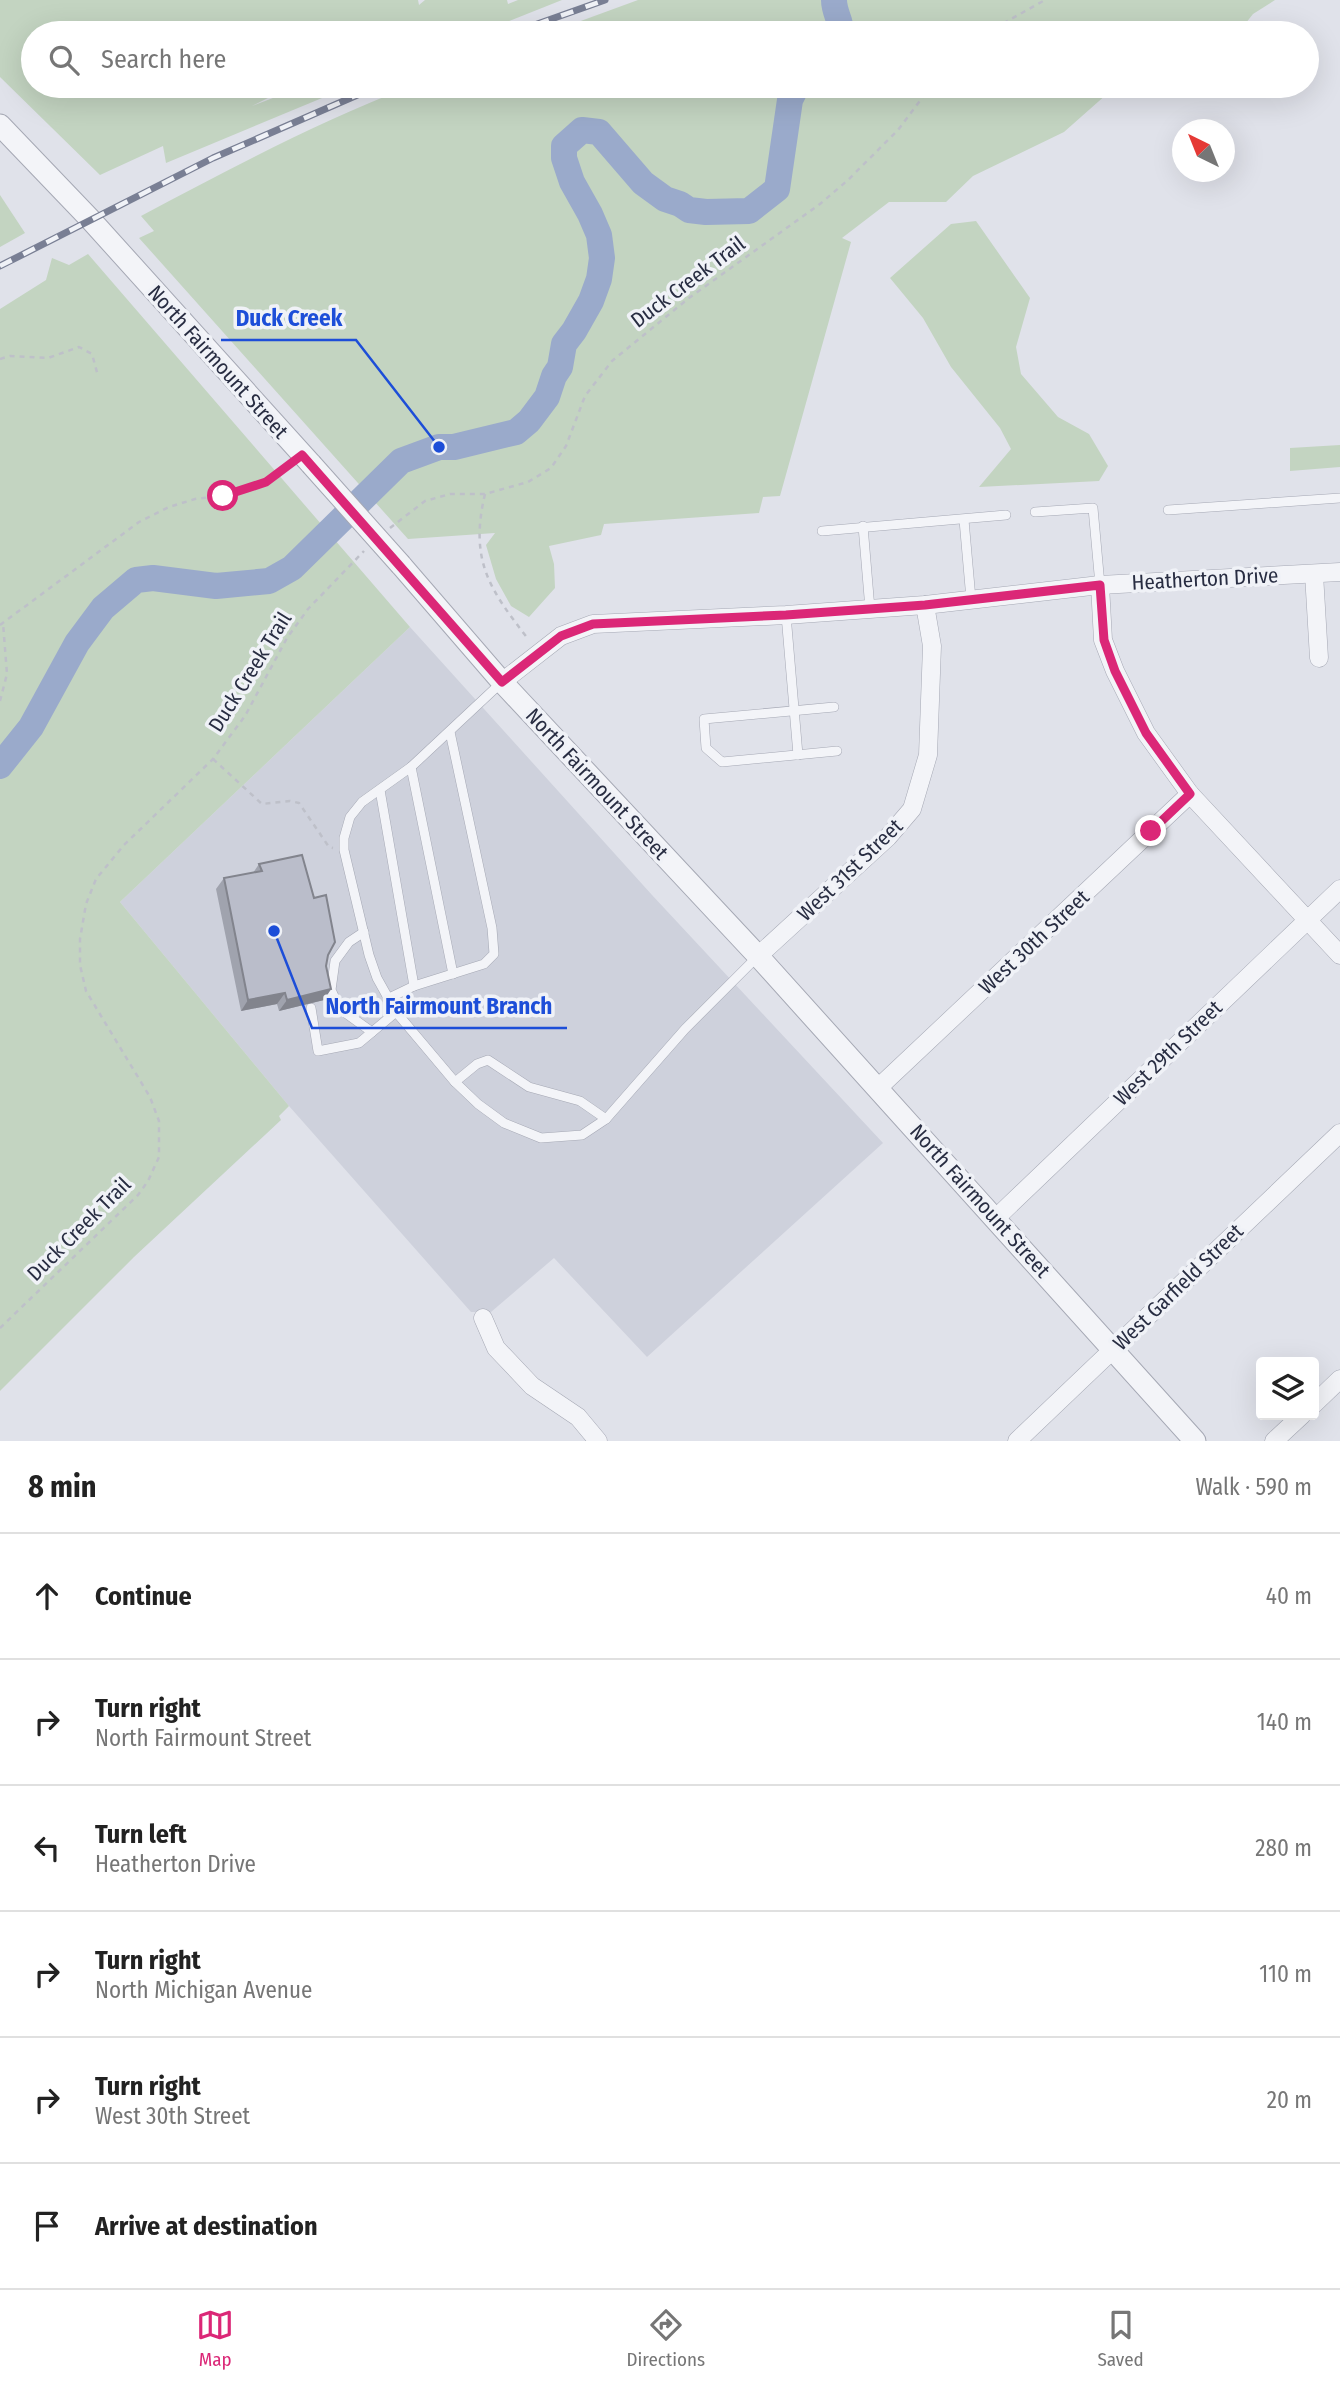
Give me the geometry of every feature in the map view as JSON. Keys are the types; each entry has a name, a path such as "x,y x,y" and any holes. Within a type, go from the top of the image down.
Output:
{"street":[{"name":"North Fairmount Street","path":"0,125 90,219 401,565 502,682 758,956 1195,1441"},
{"name":"Heatherton Drive","path":"502,682 561,636 593,624 786,615 925,605 1100,585 1340,572"},
{"path":"1314,574 1318,659"},
{"path":"1100,585 1104,640 1115,671 1146,733 1190,794 1340,955"},
{"name":"West 31st Street","path":"758,956 888,837 912,809 928,755 932,646 925,605"},
{"name":"West 30th Street","path":"877,1089 1190,794"},
{"name":"West 29th Street","path":"996,1218 1340,890"},
{"name":"West Garfield Street","path":"1017,1441 1340,1133"},
{"path":"483,1318 496,1348 532,1386 578,1418 598,1441"},
{"path":"1319,1399 1340,1379"},
{"path":"1274,1441 1297,1420"}],"lane":[{"path":"1168,510 1340,498"},
{"path":"1035,512 1093,508 1100,585"},
{"path":"822,531 1006,515"},
{"path":"964,520 971,599"},
{"path":"863,526 870,609"},
{"path":"786,615 798,755"},
{"path":"502,682 411,767 362,802 350,817 344,838 344,850 373,966 387,999 455,1082 478,1104 504,1123 541,1138 582,1135 606,1119 685,1029 758,956"},
{"path":"834,707 704,719 706,748 722,762 837,751"},
{"path":"387,999 414,986 484,964 494,954 492,928 450,732"},
{"path":"411,767 453,974"},
{"path":"380,790 414,986"},
{"path":"364,932 349,942 335,961 331,990 340,1009 372,1032"},
{"path":"311,1008 318,1051 359,1044 396,1012"},
{"path":"455,1082 477,1064 488,1060 529,1087 580,1101 606,1119"}],"path":[{"path":"1007,21 1045,0"},
{"name":"Duck Creek Trail","path":"384,533 402,516 425,501 450,494 485,494 528,482 551,468 566,446 585,396 612,361 688,298 820,204 898,130 922,98"},
{"path":"0,359 10,356 48,358 79,347 92,354 98,376"},
{"path":"0,701 7,674 2,624 139,522 169,507 195,499 223,496 266,482 307,460"},
{"path":"485,494 479,519 482,562 500,603 539,652"},
{"name":"Duck Creek Trail","path":"0,1328 138,1195 159,1157 159,1121 150,1097 86,991 80,965 80,939 86,904 96,879 124,845 213,760 245,716 286,638 308,609 366,549"},
{"path":"213,760 262,804 290,801 299,803 329,847 344,850"}],"shaded area":[{"path":"410,627 652,895 883,1143 647,1357 554,1258 491,1312 471,1312 289,1106 120,902"}],"green space":[{"path":"0,0 418,0 419,5 425,0 507,0 508,4 518,0 562,0 509,21 21,21 21,98 0,77"},
{"path":"638,0 1275,0 1253,14 1247,21 581,21"},
{"path":"21,98 268,98 252,106 273,98 322,98 166,163 163,146 100,175"},
{"path":"1102,98 1064,132 973,176 946,202 889,202 842,238 851,242 780,496 763,497 759,513 604,524 601,535 549,546 554,564 555,588 529,617 511,606 496,579 486,545 495,533 408,539 139,238 154,231 141,216 241,164 376,100"},
{"path":"0,195 25,233 0,247"},
{"path":"976,221 1030,298 1016,347 1021,374 1058,417 1089,434 1108,466 1099,481 979,487 1011,449 1000,428 951,367 923,318 890,278 951,224"},
{"path":"88,254 410,627 120,902 289,1106 279,1116 281,1120 134,1257 0,1391 0,309 46,280 52,258 69,265"},
{"path":"1340,445 1340,467 1290,471 1290,448"}],"building":[{"path":"302,855 314,898 326,895 335,942 326,966 331,989 287,1000 285,993 248,1000 224,878 262,871 259,864"}],"waterway":[{"path":"834,0 839,21"},
{"path":"0,766 31,727 77,643 103,608 136,580 153,578 216,586 269,581 292,568 401,461 439,447 454,447 516,432 529,421 547,397 560,367 564,344 591,301 599,279 602,258 599,235 572,182 564,158 564,146 582,130 599,132 643,183 665,199 689,210 749,211 777,189 791,98"}],"railway":[{"path":"546,21 605,0"},
{"path":"0,266 213,158 350,98"}],"place":[{"name":"Duck Creek","path":"439,447"},
{"name":"North Fairmount Branch","path":"274,931"}],"route":[{"path":"223,496 266,482 302,455 502,682 561,636 593,624 925,605 1100,585 1104,640 1115,671 1146,733 1190,794 1151,831"}]}
